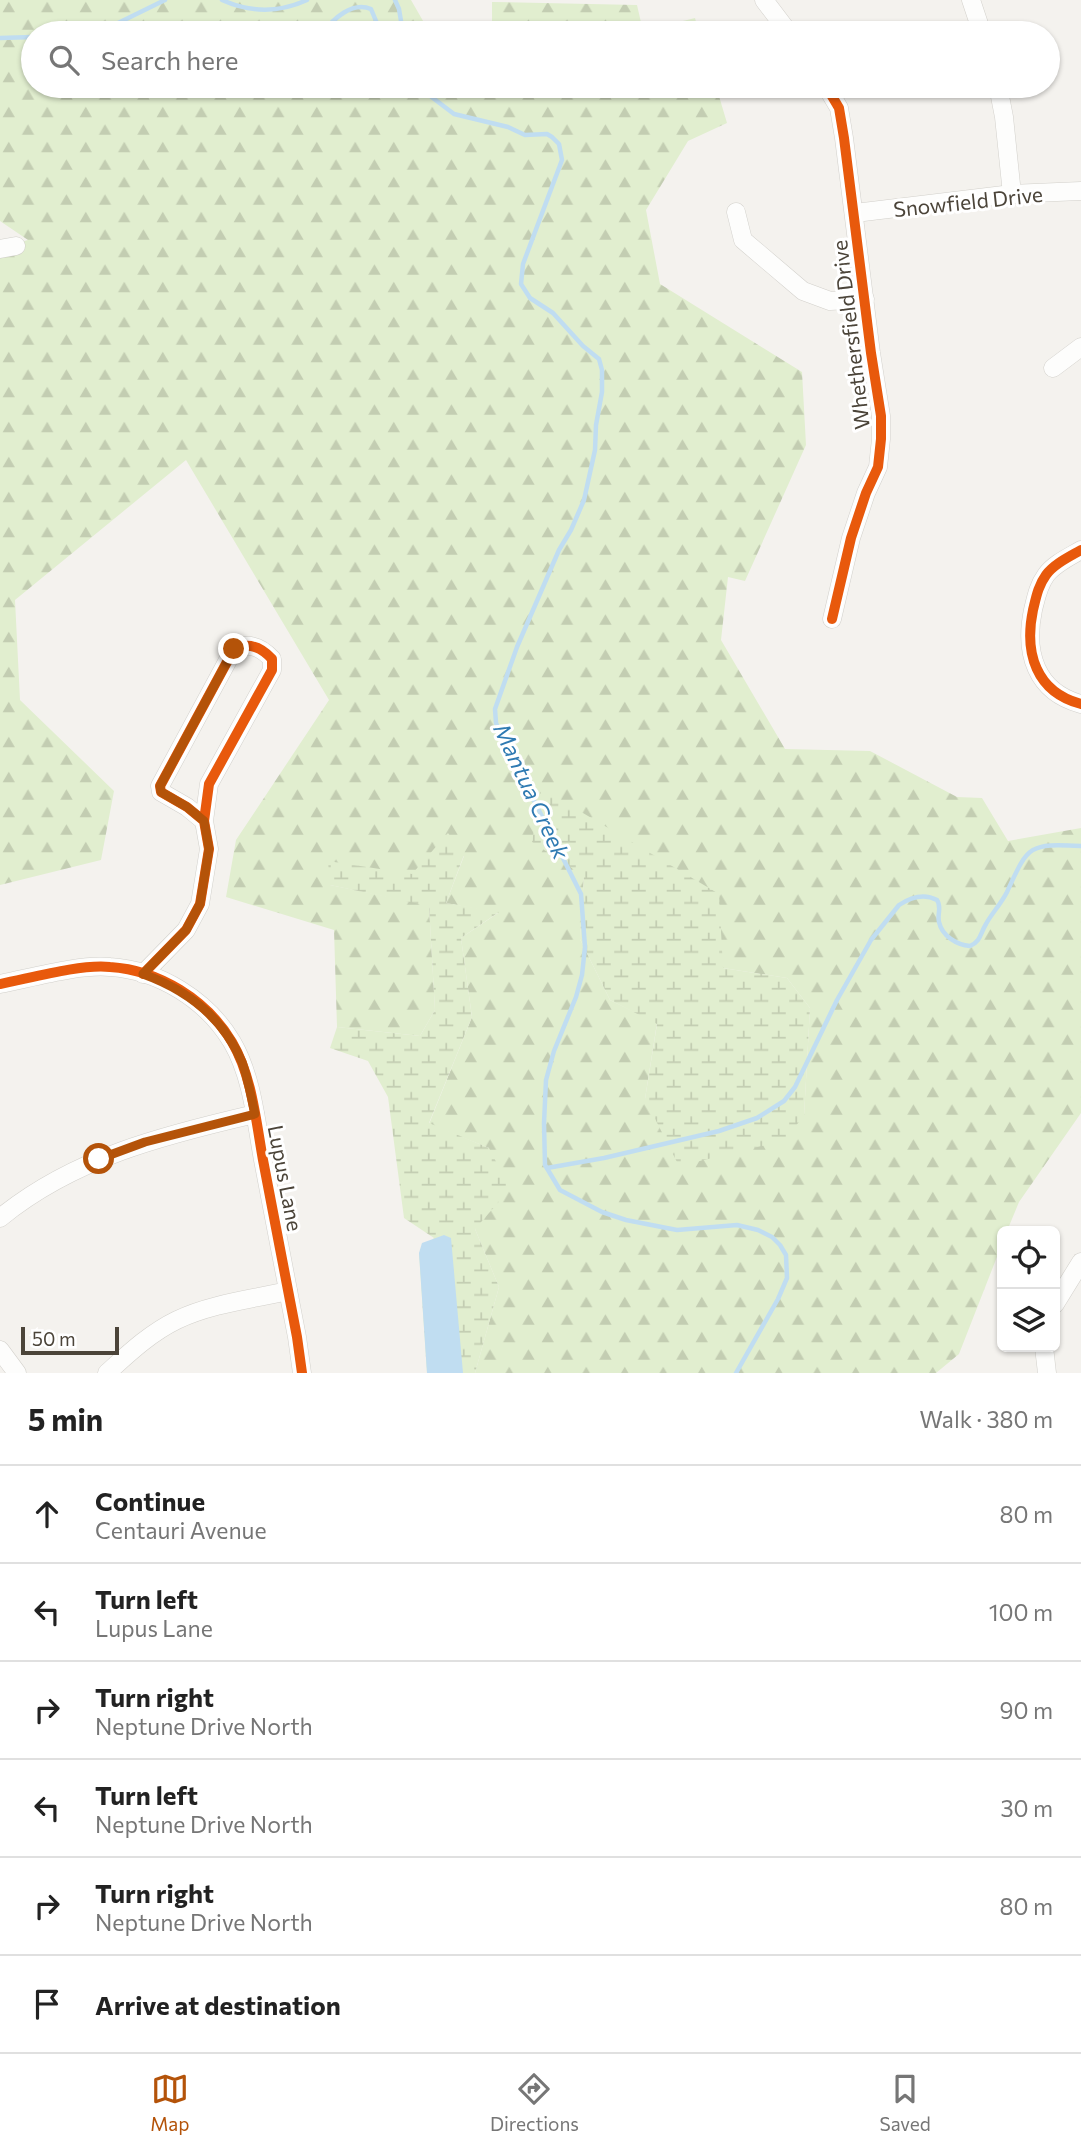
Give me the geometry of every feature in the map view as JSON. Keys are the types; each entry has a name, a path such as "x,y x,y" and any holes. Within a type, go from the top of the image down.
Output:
{"street":[{"path":"764,0 780,21"},
{"path":"971,0 978,21"},
{"name":"Whethersfield Drive","path":"832,619 851,538 878,467 881,439 881,416 855,212 839,108 833,98"},
{"path":"1000,98 1012,194"},
{"name":"Snowfield Drive","path":"855,212 1012,194 1081,191"},
{"path":"736,212 743,240 803,291 830,301 865,299"},
{"path":"1053,368 1081,347"},
{"path":"1081,550 1048,573 1038,587 1032,615 1030,649 1034,665 1048,687 1065,700 1081,704"},
{"path":"143,974 186,930 200,904 209,849 204,821 209,784 272,670 272,659 253,645 244,644 234,649 160,786 161,792 187,807 204,821"},
{"name":"Lupus Lane","path":"0,985 95,966 120,968 143,974 188,994 222,1028 243,1064 255,1114 298,1337 302,1373"},
{"path":"0,1218 77,1169 130,1146 255,1114"},
{"path":"1060,1296 1081,1262"},
{"path":"107,1373 138,1346 178,1320 225,1305 288,1291"},
{"path":"0,1350 17,1373"},
{"path":"1045,1352 1047,1373"}],"green space":[{"path":"0,0 411,0 423,21 21,21 21,98 720,98 727,123 688,141 646,210 660,284 802,372 806,445 745,581 728,577 721,640 785,749 870,751 957,797 982,798 1008,841 1081,828 1081,1113 1019,1202 1009,1226 997,1226 997,1257 959,1354 936,1373 475,1373 499,1287 475,1229 489,1148 429,1124 472,1017 461,938 498,913 446,903 464,856 412,874 330,885 429,905 435,1010 420,1036 337,1027 334,930 226,897 236,840 329,700 186,460 15,600 20,700 114,791 101,860 0,885 0,248 28,240 0,221","holes":["584,876 723,968 787,978 810,1008 804,1116 645,1099 657,1023 610,1000 580,939"]},
{"path":"492,2 637,5 641,21 492,21"},
{"path":"541,788 719,894 723,968 787,978 810,1008 804,1116 783,1141 679,1166 645,1099 657,1024 610,1000 580,939 584,876 532,842"},
{"path":"448,833 464,855 446,903 499,912 461,938 472,1017 429,1123 489,1148 510,1189 475,1229 499,1287 475,1373 427,1373 419,1253 434,1238 404,1218 388,1097 368,1061 330,1048 337,1027 420,1036 435,1010 429,906 330,885 328,861 412,874"}],"water":[{"path":"444,1235 451,1238 463,1373 427,1373 419,1253 422,1243"}],"waterway":[{"path":"122,21 165,0"},
{"path":"222,0 265,10 307,0"},
{"name":"Mantua Creek","path":"395,0 401,21"},
{"name":"Mantua Creek","path":"333,21 357,7 371,9 376,21"},
{"path":"0,38 21,37"},
{"name":"Mantua Creek","path":"433,98 454,114 508,127 525,135 547,134 559,144 562,160 523,264 521,284 530,298 553,313 583,346 599,359 602,370 595,450 584,500 517,647 495,709 496,723 502,737 581,894 585,947 582,975 546,1080 545,1165 560,1190 602,1212 626,1220 677,1230 737,1225 758,1230 772,1237 780,1245 786,1255 787,1278 736,1373"},
{"path":"547,1168 604,1158 719,1131 757,1118 784,1101 795,1087 837,1000 871,940 899,905 918,897 937,900 943,932 955,942 970,946 978,939 1005,896 1026,856 1040,847 1050,845 1081,846"}],"cycle path":[{"path":"832,619 851,538 878,467 881,439 881,416 844,138 839,108 833,98"},
{"path":"1081,550 1057,564 1043,579 1033,610 1030,641 1037,669 1044,680 1053,690 1081,704"},
{"path":"143,974 186,930 200,904 209,849 204,821 209,784 272,670 272,659 255,647 234,649 160,786 161,792 187,807 204,821"},
{"path":"0,984 84,968 128,969 164,981 180,990 222,1027 239,1055 252,1099 302,1373"}],"route":[{"path":"99,1159 130,1146 255,1114 243,1064 222,1028 188,994 143,974 186,930 200,904 209,849 204,821 187,807 161,792 160,786 234,649"}]}
